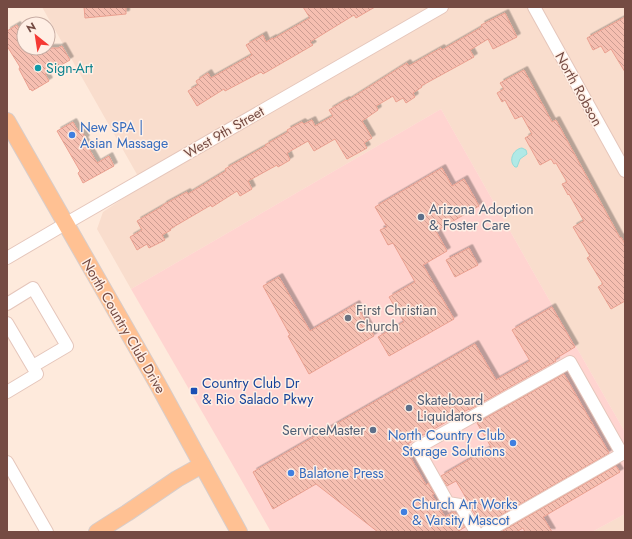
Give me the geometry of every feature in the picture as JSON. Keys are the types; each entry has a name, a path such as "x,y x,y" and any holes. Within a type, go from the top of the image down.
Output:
{"main road":[{"name":"North Country Club Drive","path":"7,121 157,383 239,532"},
{"path":"97,532 176,479 202,465"}],"street":[{"name":"West 9th Street","path":"7,258 442,7"},
{"name":"North Robson","path":"534,7 625,171"},
{"path":"7,304 33,288 67,346 33,366"},
{"path":"7,323 37,374 7,392"},
{"path":"476,532 460,505 448,503 417,448 570,362 622,454 486,532"},
{"path":"7,462 47,532"}],"shaded area":[{"path":"42,7 625,7 625,432 441,109 131,289 97,229 103,212 143,185 56,32 56,16 47,16"},
{"path":"441,109 625,432 625,514 592,532 271,532 131,289"},
{"path":"625,514 625,532 592,532"}],"water":[{"path":"522,148 526,150 527,154 520,159 517,167 515,167 512,162 512,156 516,151"}],"building":[{"path":"84,7 126,7 126,14 85,18"},
{"path":"303,7 375,7 356,18 354,15 310,42 313,45 263,74 261,72 225,91 224,89 197,106 188,91 198,85 196,81 208,73 211,78 252,55 246,45 263,35 266,42 310,18"},
{"path":"505,13 517,37 493,49 488,39 470,50 474,57 421,86 422,87 413,93 415,97 406,103 403,98 396,102 393,96 376,106 378,110 362,121 372,138 364,143 367,148 347,159 335,139 314,151 308,141 287,153 290,160 278,167 277,165 248,181 252,189 240,196 237,191 212,207 211,205 170,229 171,230 162,235 165,240 149,248 147,244 137,250 130,237 142,230 137,221 187,192 188,194 226,171 225,169 288,132 287,130 302,122 304,124 312,120 315,126 333,116 329,110 346,100 347,101 407,63 409,66 441,48 442,50 482,27 481,25"},
{"path":"625,17 625,72 611,49 605,53 601,46 593,50 587,38"},
{"name":"Sign-Art","path":"16,26 16,56 56,56 56,48 62,46 70,60 45,74 49,81 32,91 31,89 30,90 19,69 20,67 7,46 7,31"},
{"path":"524,70 552,122 556,120 620,238 621,237 625,244 625,301 611,309 598,287 603,284 587,258 590,256 573,227 584,221 562,184 567,182 556,163 554,164 551,159 540,165 525,138 532,134 522,116 515,119 505,100 502,102 497,93 504,89 500,83"},
{"path":"73,122 78,131 81,130 86,139 84,140 97,163 109,156 114,166 83,183 78,173 80,171 57,131"},
{"name":"Arizona Adoption & Foster Care","path":"442,168 452,186 464,179 479,206 436,231 447,251 423,265 454,319 389,356 378,337 404,322 389,297 415,282 393,243 388,245 380,230 387,227 375,207"},
{"path":"469,248 478,265 455,277 446,260"},
{"name":"First Christian Church","path":"279,277 310,331 356,304 374,336 309,374 288,336 290,335 263,286"},
{"path":"552,307 575,347 555,359 556,361 404,446 426,485 428,483 434,494 432,495 445,517 455,512 465,527 457,532 378,532 316,484 273,509 253,472 475,344 496,380 530,361 512,330"},
{"path":"564,374 609,453 482,526 456,481 447,486 441,476 491,447 477,423"},
{"path":"616,466 620,472 543,517 552,532 525,532 523,528 516,532 501,532"}],"place":[{"name":"Sign-Art","path":"38,68"},
{"name":"New SPA | Asian Massage","path":"72,135"},
{"name":"Arizona Adoption & Foster Care","path":"421,217"},
{"name":"First Christian Church","path":"348,318"},
{"name":"Country Club Dr & Rio Salado Pkwy","path":"194,391"},
{"name":"Skateboard Liquidators","path":"409,408"},
{"name":"ServiceMaster","path":"373,430"},
{"name":"North Country Club Storage Solutions","path":"513,443"},
{"name":"Balatone Press","path":"291,473"},
{"name":"Church Art Works & Varsity Mascot","path":"404,512"}]}
